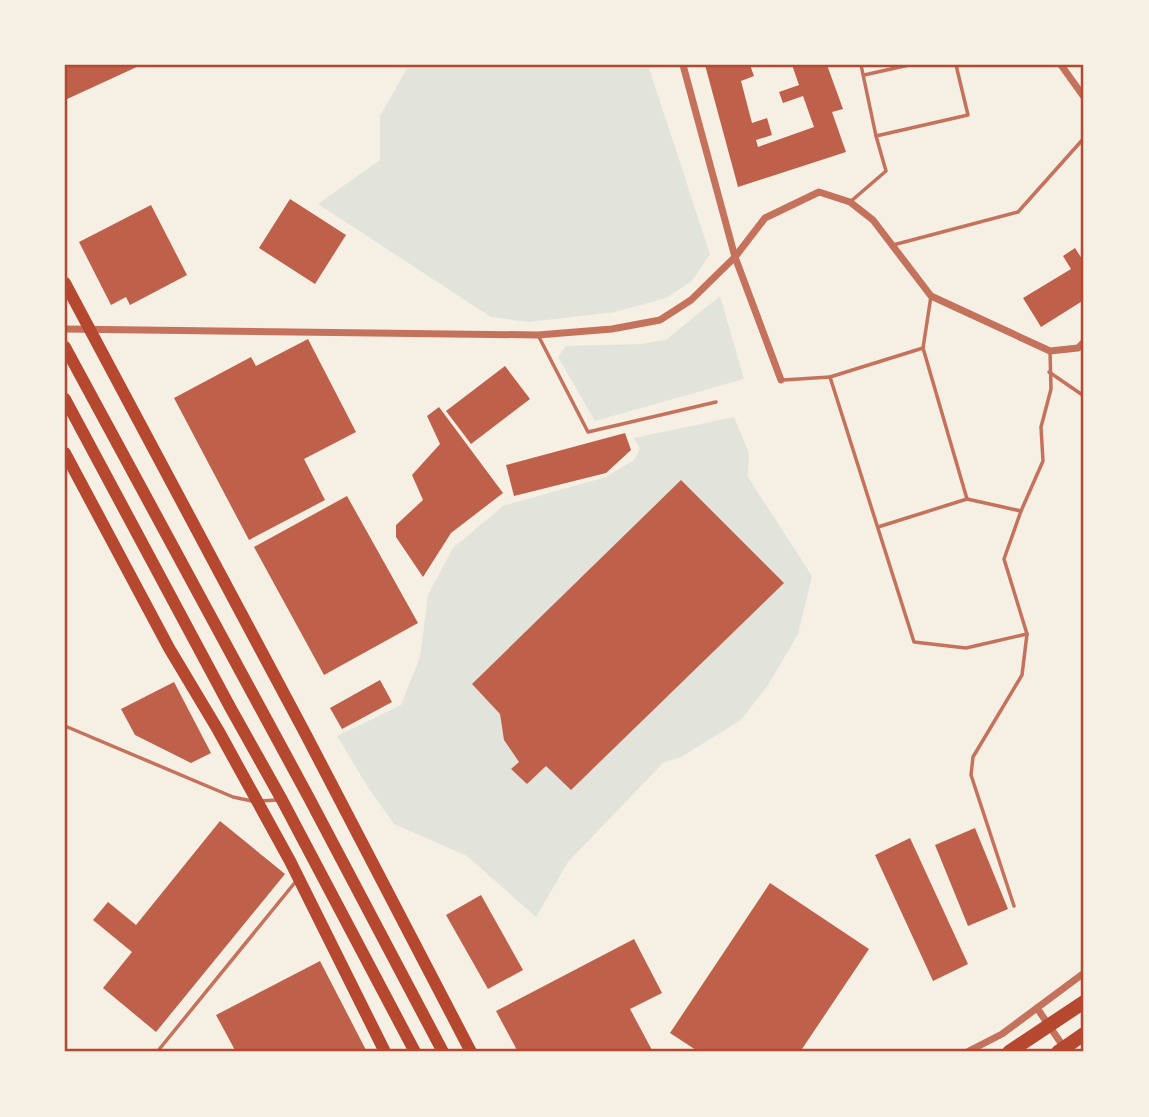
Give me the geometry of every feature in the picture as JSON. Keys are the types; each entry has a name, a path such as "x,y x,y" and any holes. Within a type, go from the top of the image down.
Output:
{"highway":[{"path":"1009,1052 1084,1002"},
{"path":"1058,1052 1084,1034"}],"main road":[{"path":"65,283 305,733 471,1052"},
{"path":"65,346 309,797 443,1052"},
{"path":"65,399 415,1052"},
{"path":"65,453 169,648 257,801 385,1052"},
{"path":"82,486 104,474"}],"street":[{"path":"683,65 735,257 780,380"},
{"path":"1061,65 1084,97"},
{"path":"65,329 538,335 612,329 660,320 691,300 735,257 765,218 818,192 850,202 873,220 931,296 1050,351 1077,348 1084,342"},
{"path":"967,1052 1002,1034 1084,974"},
{"path":"1037,1008 1067,1052"}],"lane":[{"path":"850,202 886,171 861,65"},
{"path":"863,75 909,65"},
{"path":"876,136 968,115 956,65"},
{"path":"892,245 1018,212 1084,138"},
{"path":"931,296 923,348 967,499"},
{"path":"538,335 587,432 716,402"},
{"path":"780,380 830,377 923,348"},
{"path":"1014,906 971,775 973,757 1022,675 1027,634 1004,559 1043,461 1041,426 1051,389 1050,351"},
{"path":"1049,372 1084,396"},
{"path":"830,377 914,642 966,648 1027,634"},
{"path":"878,527 967,499 1021,511"},
{"path":"65,726 233,797 257,801 282,800"},
{"path":"157,1052 298,878"}],"shaded area":[{"path":"409,65 648,65 710,254 692,281 666,298 615,312 529,322 491,317 318,204 380,160 380,116"},
{"path":"720,296 744,379 595,421 558,357 566,346 641,344 667,339"},
{"path":"734,417 749,453 748,477 812,576 798,634 768,685 741,720 681,757 663,763 568,862 536,917 467,856 394,824 337,736 401,705 420,657 428,595 453,548 503,506 606,477 634,460 640,449 634,438"}],"building":[{"path":"65,65 141,65 65,100"},
{"path":"705,65 750,65 754,76 741,81 752,123 767,118 772,135 756,140 758,147 814,127 803,96 783,103 779,92 799,85 792,65 827,65 843,109 832,112 846,152 738,187"},
{"path":"290,199 346,235 315,284 259,248"},
{"path":"151,205 187,275 130,305 126,297 111,305 79,242"},
{"path":"1075,248 1084,262 1084,300 1041,327 1023,298 1071,269 1063,256"},
{"path":"308,339 356,432 304,459 325,500 249,540 174,398 251,357 256,366"},
{"path":"505,366 530,399 471,444 446,411"},
{"path":"439,407 503,493 451,533 423,577 396,537 396,525 423,500 412,475 440,444 427,416"},
{"path":"625,433 631,450 606,473 514,496 506,465"},
{"path":"681,480 784,583 571,790 546,766 527,784 511,769 519,762 504,740 500,714 472,684"},
{"path":"347,496 418,623 324,675 254,547"},
{"path":"380,680 392,702 342,729 330,708"},
{"path":"174,682 211,753 191,763 135,735 121,709"},
{"path":"220,821 285,874 156,1032 103,988 132,952 93,920 108,902 136,925"},
{"path":"975,828 1008,909 968,926 935,845"},
{"path":"910,838 968,964 933,981 875,855"},
{"path":"770,883 869,949 800,1052 699,1052 670,1033"},
{"path":"481,895 523,970 488,989 446,915"},
{"path":"634,939 662,993 630,1009 653,1052 518,1052 496,1011"},
{"path":"320,961 367,1052 236,1052 216,1015"}]}
